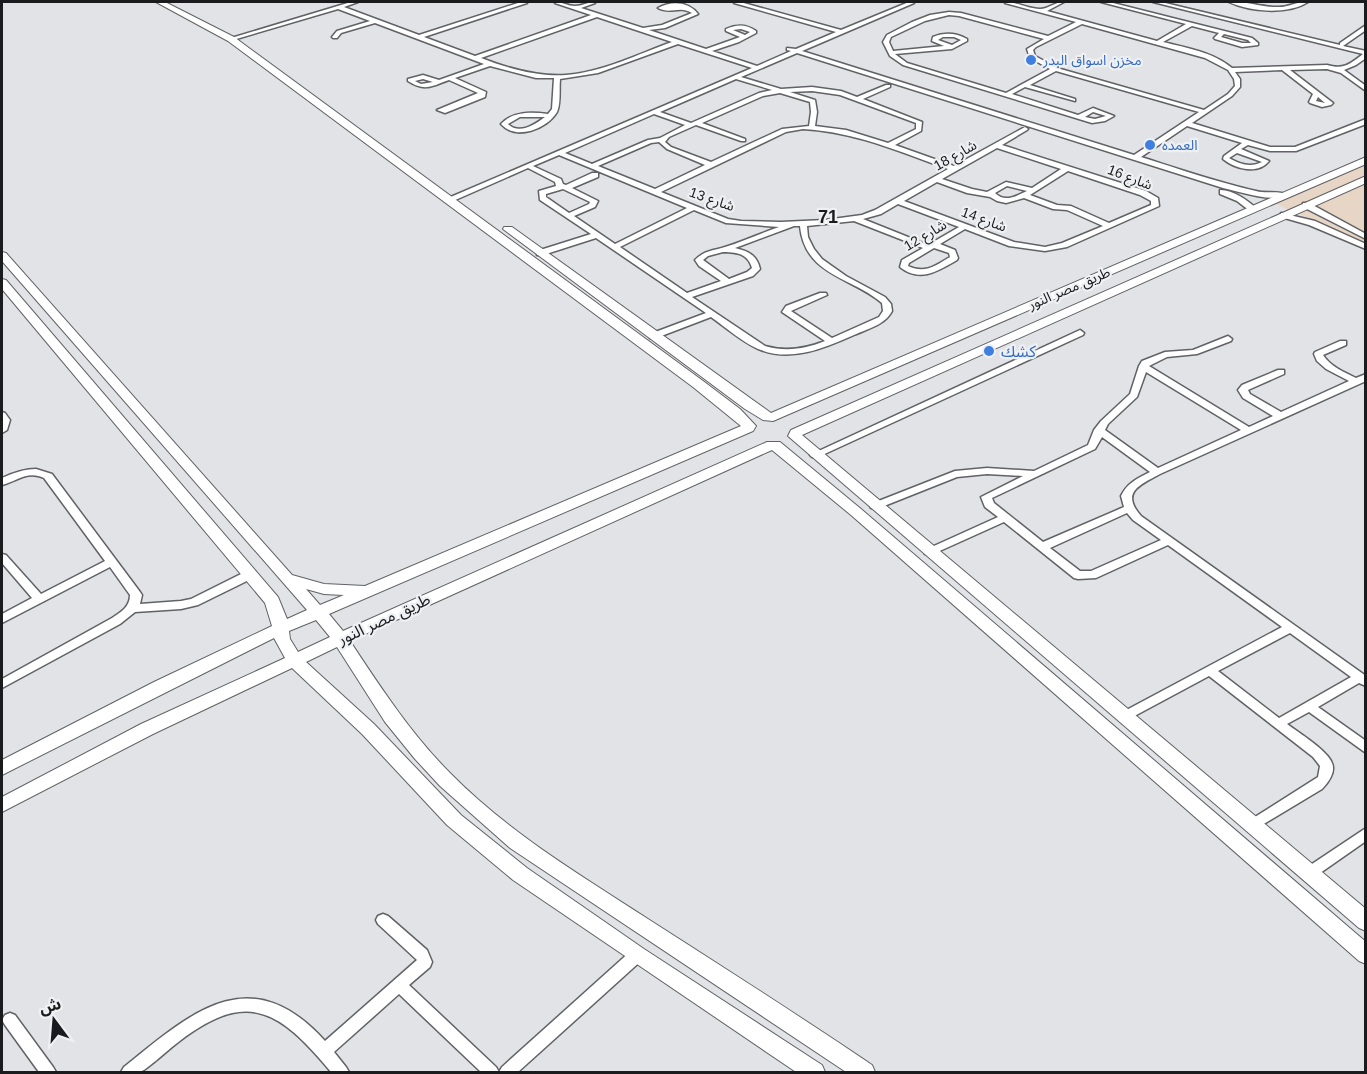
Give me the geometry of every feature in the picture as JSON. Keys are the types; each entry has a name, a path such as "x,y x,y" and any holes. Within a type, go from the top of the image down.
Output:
{"street":[{"path":"160,2 234,36 341,4 355,2"},
{"path":"176,2 234,36 452,194 735,412 748,427 749,435 756,441 779,449 1365,955"},
{"path":"419,37 525,2"},
{"path":"557,2 757,68"},
{"path":"576,8 593,2"},
{"path":"736,2 840,30"},
{"path":"751,2 840,30"},
{"path":"452,194 748,65 779,53 797,51 900,2"},
{"path":"452,194 560,153 757,68 788,52 912,2"},
{"path":"1007,2 1201,54 1231,70 1238,81 1235,90 1136,158"},
{"path":"1042,11 1062,2"},
{"path":"1104,2 1223,32 1250,39 1256,44 1242,45 1217,38 1223,32"},
{"path":"1156,2 1342,44 1365,52"},
{"path":"1169,2 1365,52"},
{"path":"1232,2 1258,8 1281,9 1305,2"},
{"path":"341,4 376,21 527,75 557,78 604,69 678,42"},
{"path":"640,29 663,27 695,14 681,7"},
{"path":"1048,38 959,14 944,13 933,15 889,36 886,42 897,60 905,64 1079,117"},
{"path":"476,58 597,15"},
{"path":"334,37 339,32 376,21"},
{"path":"1081,22 1034,46 1030,53 1037,62 1055,69 1205,112"},
{"path":"1158,42 1191,24"},
{"path":"659,35 663,27"},
{"path":"1342,44 1364,30"},
{"path":"707,51 745,36"},
{"path":"891,53 952,47"},
{"path":"797,51 1227,193 1253,209"},
{"path":"788,52 888,86 986,114 1025,129 1136,158 1233,188 1262,195 1284,195"},
{"path":"1339,70 1354,64 1365,52"},
{"path":"438,82 490,63"},
{"path":"1231,70 1322,67 1339,70 1365,88"},
{"path":"1282,68 1317,93"},
{"path":"1006,95 1055,69"},
{"path":"735,77 775,91 813,100 812,126"},
{"path":"449,78 484,93"},
{"path":"551,116 520,115 507,120 504,124 511,129 522,130 538,126 551,116 555,109 557,78"},
{"path":"1024,85 1073,100"},
{"path":"858,99 888,86"},
{"path":"593,166 650,141 662,140 761,94 775,91 822,90 858,99 919,122 919,130 887,146"},
{"path":"484,93 483,96 445,111 440,110 441,109 484,93"},
{"path":"654,112 754,145"},
{"path":"1187,124 1275,149 1292,150 1365,121"},
{"path":"655,192 784,130 812,126 837,129 954,169"},
{"name":"شارع 18","path":"897,201 1025,129"},
{"path":"662,140 669,148 711,165"},
{"path":"1236,150 1262,158 1266,162 1258,167 1250,168 1226,159 1226,157 1247,142"},
{"name":"شارع 16","path":"996,145 1143,193 1155,200 1152,208 1064,245"},
{"name":"شارع 13","path":"560,153 593,166 601,172 733,222 801,223 856,219 873,214 897,201"},
{"name":"طريق مصر النور","path":"2,768 160,686 318,611 1365,160"},
{"path":"528,166 594,201 592,205 568,216"},
{"path":"937,179 1008,201 1023,195 1067,168"},
{"path":"601,172 564,187 544,191 542,196 762,348 776,353 800,352 882,319 888,307 882,299 815,257 804,239 801,223 703,255 699,260 702,264 728,282"},
{"name":"طريق مصر النور","path":"2,805 147,729 526,553 779,449 804,443 1145,277 1365,179"},
{"path":"990,195 991,191 1006,184 1031,190"},
{"path":"452,194 540,253 750,406 771,417 791,422 804,443 875,506 1365,922"},
{"path":"1023,195 1056,207 1068,208 1110,226"},
{"name":"شارع 14","path":"897,201 1023,247 1045,249 1064,245"},
{"path":"1306,205 1365,237"},
{"path":"615,247 693,208"},
{"path":"1284,215 1325,228 1365,247"},
{"path":"856,219 931,247"},
{"path":"1325,228 1338,224"},
{"name":"شارع 12","path":"931,247 952,252 954,258 924,274 903,265 905,262 965,226"},
{"path":"540,253 597,235"},
{"path":"686,296 750,274 757,266 753,260 729,248"},
{"path":"1141,258 1152,267 1166,268"},
{"path":"3,264 272,602 281,628 282,639 295,661 368,729 454,820 520,874 637,956 814,1072"},
{"path":"3,264 332,627 391,717 446,781 517,842 864,1072"},
{"path":"1120,267 1140,271 1145,277"},
{"path":"823,295 789,308 786,312 829,340"},
{"path":"653,336 712,314"},
{"path":"804,443 1080,333"},
{"path":"1169,541 1088,576 1073,572 1005,518 987,502 986,497 1086,452 1096,442 1099,430 1134,395 1143,366 1165,355 1194,352 1227,339"},
{"path":"1343,343 1318,356 1325,364 1355,381"},
{"path":"1143,366 1247,430"},
{"path":"1280,416 1246,396 1244,390 1245,387 1281,372"},
{"path":"1278,724 1362,680 1169,541 1128,509 1125,498 1128,490 1157,472 1365,377"},
{"path":"735,412 750,406"},
{"path":"2,415 5,420 2,430"},
{"path":"1099,430 1157,472"},
{"path":"2,482 26,472 35,471 48,476 136,595 133,608 116,621 2,684"},
{"path":"875,506 955,474 969,472 1040,473"},
{"path":"1042,547 1128,509"},
{"path":"929,552 1005,518"},
{"path":"2,557 39,599"},
{"path":"2,619 111,562"},
{"path":"133,608 175,606 194,602 251,574"},
{"path":"287,579 324,589 370,590"},
{"path":"1123,717 1290,628"},
{"path":"1210,671 1317,754 1327,765 1327,773 1317,785 1252,826"},
{"path":"1309,706 1365,748"},
{"path":"1308,874 1365,833"},
{"path":"323,1052 422,966 424,958 383,920"},
{"path":"507,1072 637,956"},
{"path":"399,986 491,1072"},
{"path":"129,1072 199,1020 220,1007 242,1002 262,1004 279,1014 310,1037 341,1072"},
{"path":"10,1020 48,1072"}],"shaded area":[{"path":"1365,161 1365,243 1276,204"}],"place":[{"name":"مخزن اسواق البدر","path":"1031,60"},
{"name":"العمده","path":"1150,145"},
{"name":"كشك","path":"989,351"}],"district":[{"name":"71","path":"828,217"}]}
